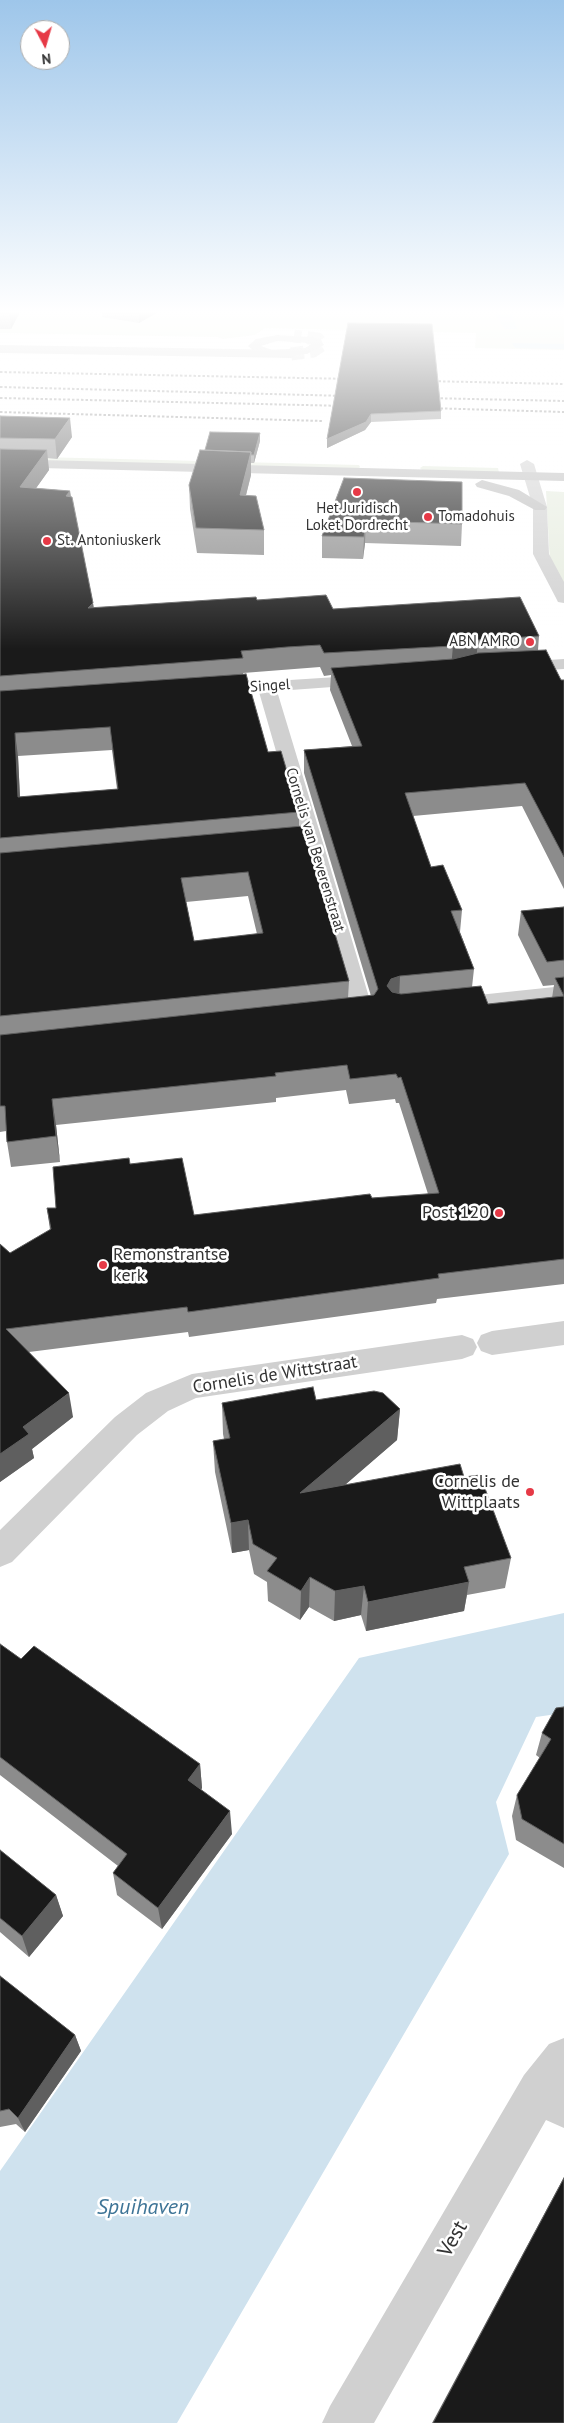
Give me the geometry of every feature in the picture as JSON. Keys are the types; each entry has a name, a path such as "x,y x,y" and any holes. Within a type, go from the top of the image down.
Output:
{"main road":[{"path":"0,452 528,470 564,477"},
{"path":"0,463 424,474 528,470 564,465"},
{"path":"424,474 493,486 514,493 540,507"}],"street":[{"path":"528,470 540,507 541,554 564,598"},
{"path":"564,664 498,674 564,680"},
{"name":"Singel","path":"197,692 388,679"},
{"name":"Cornelis van Beverenstraat","path":"266,686 314,843 353,1015"},
{"path":"255,848 314,843"},
{"path":"428,1007 564,993"},
{"path":"492,1343 564,1333"},
{"name":"Cornelis de Wittstraat","path":"0,1552 126,1426 157,1402 192,1386 462,1347"},
{"name":"Vest","path":"346,2423 556,2085"}],"shaded area":[{"path":"0,456 359,465 360,467 358,469 0,460"},
{"path":"423,466 498,468 499,473 422,470 420,468"},
{"path":"546,491 564,492 564,590 550,563"}],"water":[{"name":"Spuihaven","path":"564,1613 564,1713 536,1717 496,1802 509,1854 177,2423 0,2423 0,2171 359,1658"}],"building":[{"path":"0,423 66,423 55,439 0,438"},
{"path":"330,423 364,423 327,439"},
{"path":"210,432 260,433 254,455 251,455 251,452 205,450"},
{"path":"0,449 47,450 20,487 70,491 66,496 72,497 93,603 88,608 256,597 257,600 326,595 333,609 520,597 539,636 478,640 453,646 324,653 320,645 287,647 241,651 243,658 0,676"},
{"path":"200,450 251,452 240,495 256,496 264,530 196,528 189,485"},
{"path":"344,478 462,482 462,524 366,521 364,537 322,536"},
{"path":"546,650 561,680 564,680 564,857 525,783 405,793 431,867 443,865 462,910 451,911 474,969 400,976 391,979 387,986 392,992 401,994 481,986 488,1004 564,996 564,1259 438,1274 439,1278 188,1312 187,1307 6,1329 69,1393 23,1427 29,1434 0,1454 0,1244 10,1253 51,1229 47,1208 56,1208 53,1167 129,1158 130,1164 182,1158 194,1215 370,1194 372,1198 439,1193 401,1077 398,1078 396,1074 350,1079 347,1065 275,1073 276,1076 52,1099 56,1136 7,1142 5,1106 0,1106 0,1035 374,995 378,989 304,750 362,746 331,668 453,659 478,653"},
{"path":"246,674 268,752 281,751 299,812 0,838 0,691","holes":["110,727 118,789 18,797 15,733"]},
{"path":"303,826 349,981 0,1016 0,853","holes":["248,872 263,933 194,941 181,878"]},
{"path":"564,907 564,960 547,962 521,911"},
{"path":"564,977 564,996 555,978"},
{"path":"313,1387 316,1400 374,1391 383,1393 400,1409 300,1493 460,1464 464,1477 480,1475 511,1558 464,1567 469,1582 368,1602 364,1586 335,1591 310,1577 301,1591 267,1571 277,1558 253,1544 248,1520 231,1523 213,1441 230,1438 222,1403"},
{"path":"0,1644 21,1659 34,1646 200,1764 188,1780 230,1811 158,1908 113,1873 127,1854 0,1757"},
{"path":"564,1707 564,1844 522,1819 517,1795 551,1739 542,1733 556,1708"},
{"path":"0,1850 56,1895 22,1936 0,1918"},
{"path":"0,1976 75,2035 18,2118 9,2109 0,2111"},
{"path":"564,2178 564,2423 433,2423"}],"place":[{"name":"Het Juridisch Loket Dordrecht","path":"357,492"},
{"name":"Tomadohuis","path":"428,517"},
{"name":"St. Antoniuskerk","path":"47,541"},
{"name":"ABN AMRO","path":"530,642"},
{"name":"Post 120","path":"499,1213"},
{"name":"Remonstrantse kerk","path":"103,1265"},
{"name":"Cornelis de Wittplaats","path":"530,1492"}]}
